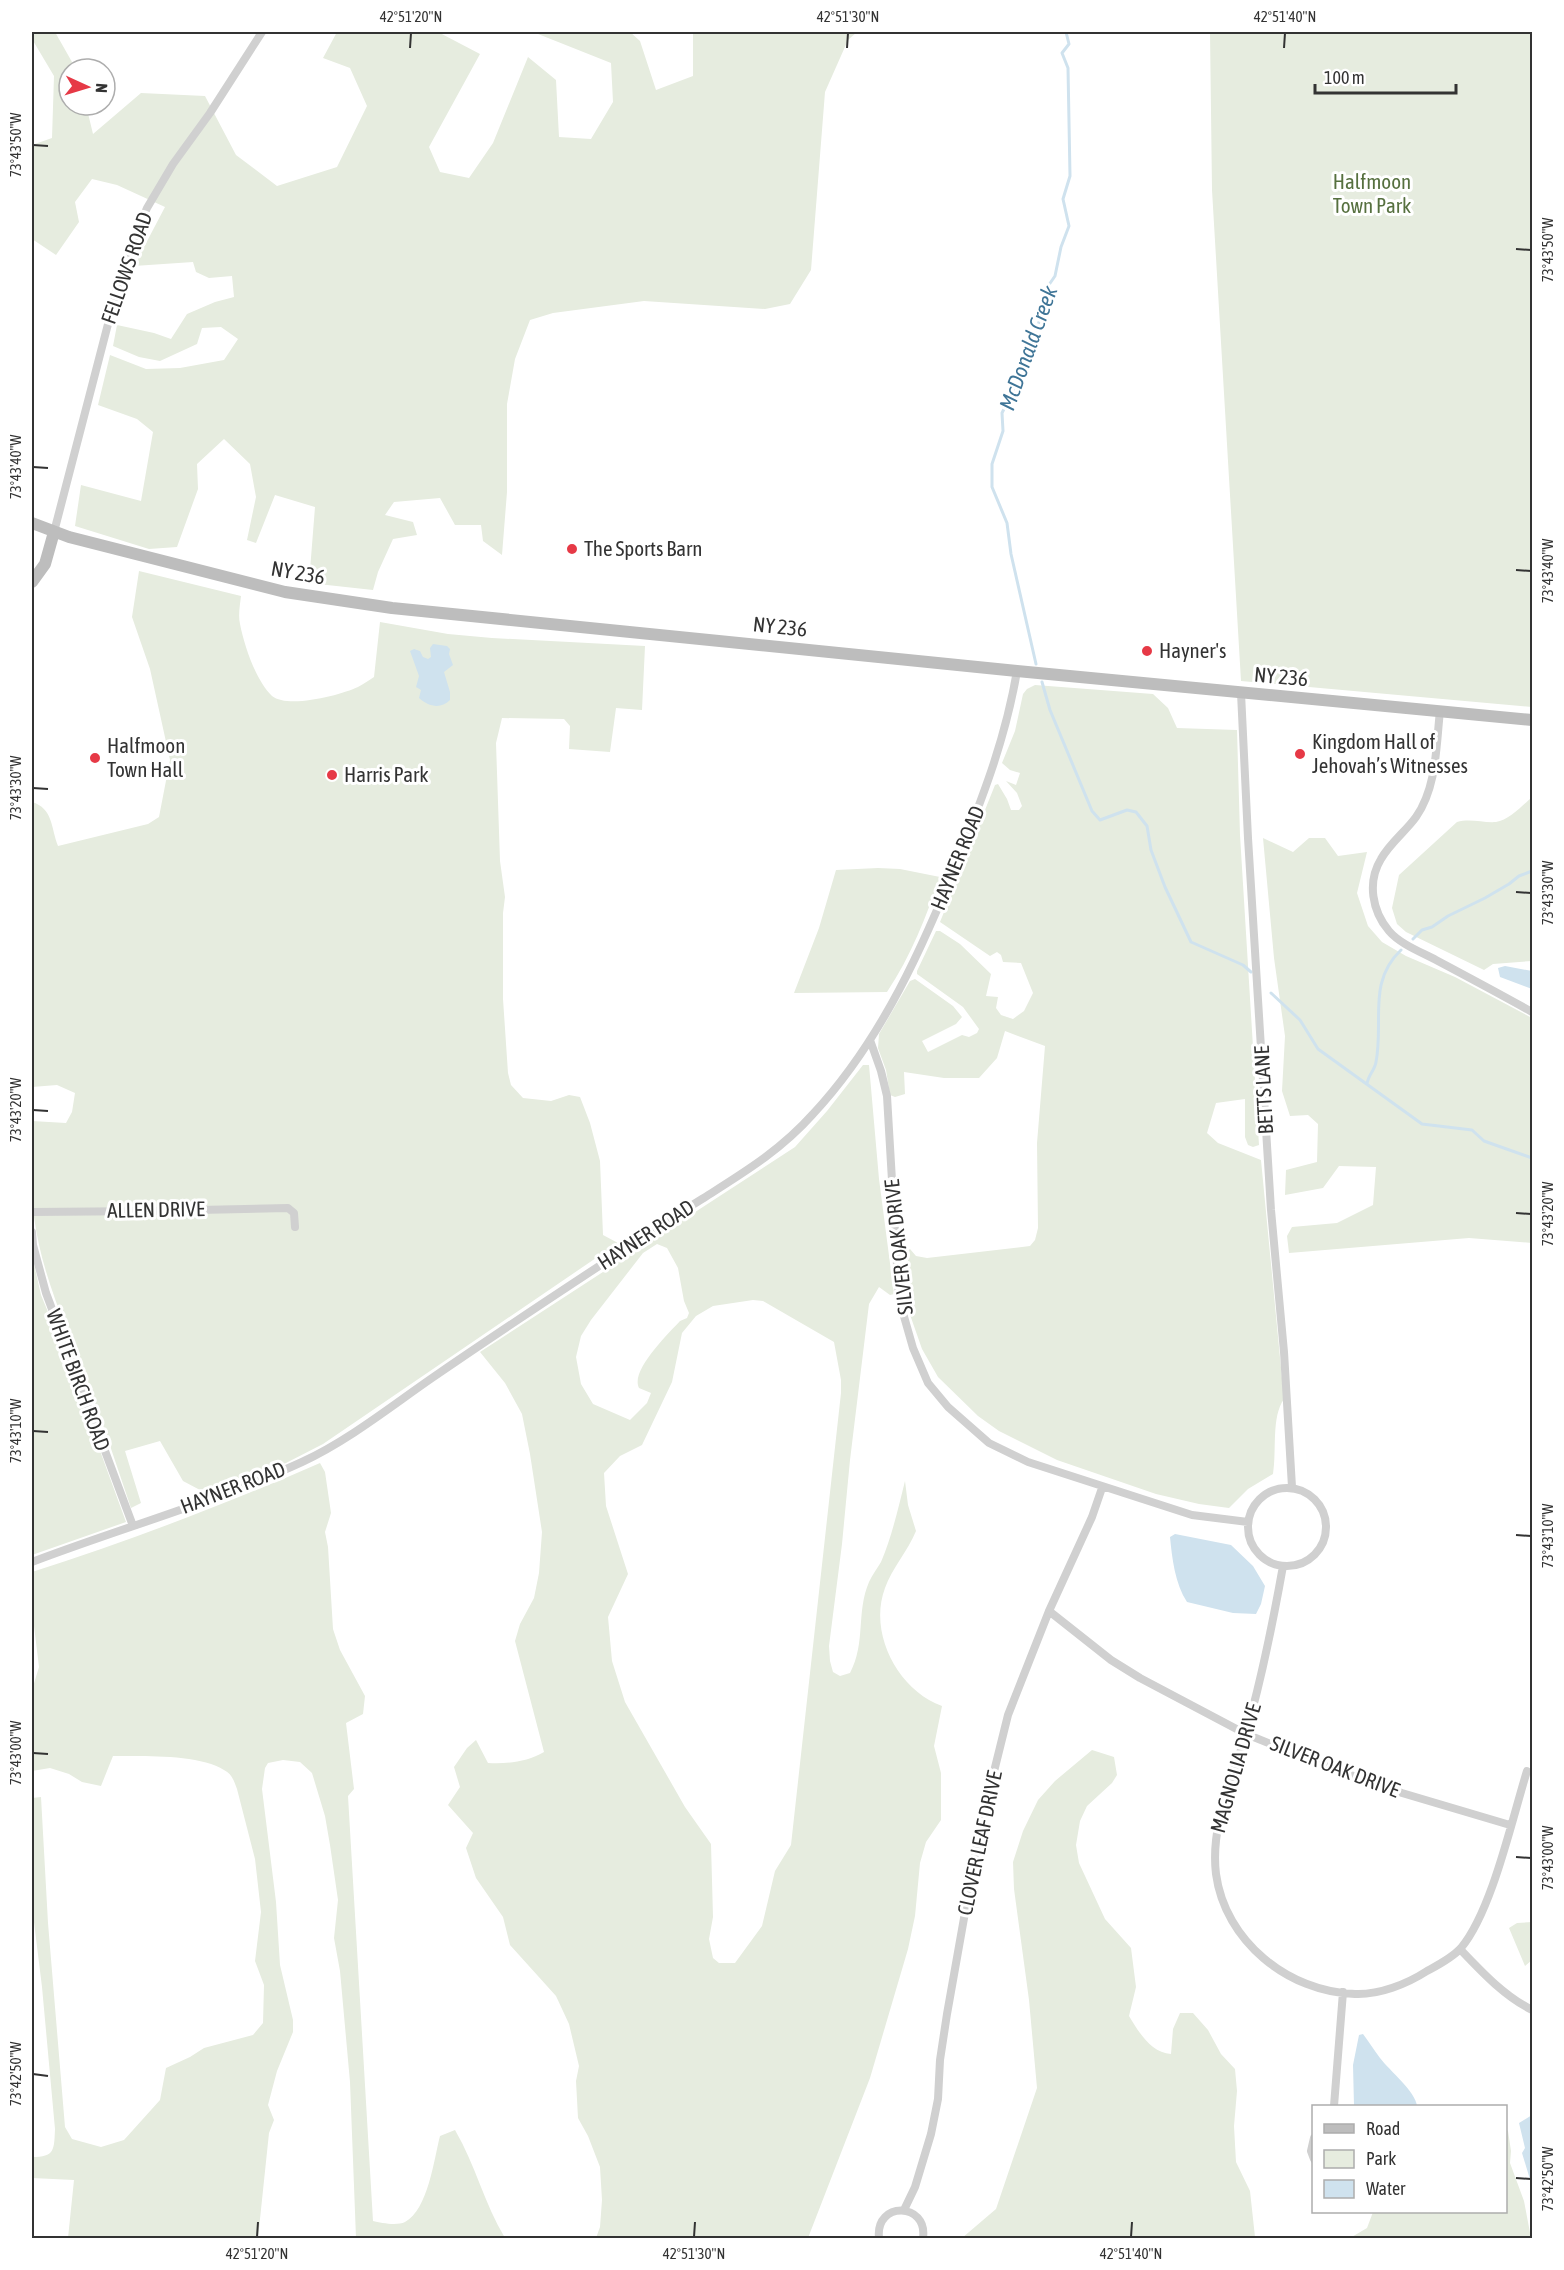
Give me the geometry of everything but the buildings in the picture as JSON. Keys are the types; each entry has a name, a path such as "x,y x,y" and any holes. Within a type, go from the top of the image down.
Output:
{"main road":[{"name":"NY 236","path":"32,523 54,532 174,565 285,592 392,608 1533,720"},
{"path":"32,582 45,564 54,532"}],"street":[{"name":"FELLOWS ROAD","path":"54,532 118,285 132,243 147,208 173,164 210,113 262,32"},
{"name":"HAYNER ROAD","path":"32,1562 304,1461 351,1434 680,1212 764,1160 814,1114 840,1082 870,1040 906,978 937,911 993,769 1010,712 1017,671"},
{"name":"BETTS LANE","path":"1241,693 1272,1220 1284,1352 1292,1487"},
{"path":"1440,711 1427,799 1416,817 1381,858 1375,873 1374,900 1379,916 1390,933 1412,948 1533,1012"},
{"name":"SILVER OAK DRIVE","path":"870,1040 887,1096 899,1299 913,1348 928,1383 948,1407 989,1443 1028,1462 1102,1488 1192,1515 1248,1522"},
{"name":"ALLEN DRIVE","path":"32,1212 280,1207 293,1210 295,1227"},
{"name":"WHITE BIRCH ROAD","path":"32,1232 33,1245 46,1293 133,1526"},
{"path":"1292,1487 1312,1496 1320,1505 1327,1528 1325,1539 1311,1558 1301,1563 1283,1566 1268,1561 1259,1554 1248,1534 1248,1522 1251,1510 1267,1492 1292,1487"},
{"name":"CLOVER LEAF DRIVE","path":"904,2211 915,2187 931,2134 938,2099 940,2060 946,2018 980,1828 1008,1715 1049,1611 1092,1517 1102,1488"},
{"name":"MAGNOLIA DRIVE","path":"1283,1566 1267,1654 1246,1734 1218,1820 1214,1848 1216,1876 1224,1903 1237,1930 1257,1953 1286,1976 1319,1988 1355,1994 1384,1990 1416,1978 1460,1949 1480,1917 1527,1771"},
{"name":"SILVER OAK DRIVE","path":"1049,1611 1083,1639 1140,1678 1246,1734 1328,1767 1402,1793 1510,1825"},
{"path":"1460,1949 1489,1979 1516,2002 1533,2010"},
{"path":"1334,2105 1343,1992"},
{"path":"879,2238 879,2228 884,2218 893,2212 904,2211 918,2218 923,2228 923,2238"}],"green space":[{"path":"32,32 55,32 69,57 57,57 57,117 89,117 93,134 113,117 117,117 117,114 141,93 205,96 236,155 277,186 337,167 367,106 350,68 323,58 337,32 438,32 480,54 429,147 440,172 469,178 493,143 528,57 556,80 559,137 591,139 613,102 611,63 533,32 630,32 640,41 656,90 693,76 693,32 857,32 848,40 825,92 811,270 790,304 765,309 644,301 553,313 530,320 515,359 507,404 507,492 502,555 483,541 481,525 455,525 440,498 394,502 385,515 413,522 417,535 393,539 378,572 373,590 309,583 315,507 275,495 256,543 247,540 256,497 250,464 224,439 197,464 198,489 177,547 149,549 75,526 81,485 141,501 153,432 137,419 98,405 110,355 146,369 180,368 224,360 238,339 221,327 202,328 197,344 160,361 139,357 113,346 117,325 171,339 187,314 234,297 232,276 209,278 196,272 193,262 134,266 165,207 117,185 92,179 75,202 79,222 56,255 32,239 32,145 52,138 54,76 32,39"},
{"name":"Halfmoon Town Park","path":"1210,32 1532,32 1532,707 1241,681 1212,190"},
{"path":"139,571 241,596 239,614 244,642 261,681 272,696 280,700 302,701 340,694 374,677 380,622 448,634 492,638 645,646 642,710 616,708 610,752 569,749 570,726 564,719 502,718 496,743 500,861 505,897 503,999 508,1073 511,1085 523,1098 551,1101 569,1095 580,1097 600,1161 603,1235 618,1243 323,1444 286,1463 200,1490 183,1481 160,1441 125,1451 141,1503 131,1508 95,1401 49,1282 32,1216 32,1121 66,1123 72,1112 75,1093 57,1085 32,1087 32,802 48,814 58,846 148,824 159,817 170,760 150,669 132,617"},
{"path":"1035,685 1153,694 1168,708 1177,728 1237,730 1240,835 1259,1145 1253,1147 1248,1145 1245,1137 1245,1099 1216,1103 1207,1133 1218,1143 1261,1160 1284,1399 1277,1415 1273,1474 1248,1489 1229,1508 1156,1494 1057,1460 999,1431 978,1416 938,1377 922,1349 908,1309 907,1251 910,1249 916,1256 927,1258 1030,1246 1035,1240 1038,1228 1037,1143 1045,1046 1005,1031 997,1058 979,1078 944,1078 904,1072 905,1094 895,1097 890,1095 886,1070 878,1048 879,1034 910,981 915,979 953,1006 962,1017 956,1024 922,1041 928,1052 962,1035 969,1037 977,1033 979,1029 963,1007 917,974 936,931 940,931 960,944 991,974 986,996 998,997 996,1008 1001,1015 1013,1019 1024,1011 1033,993 1021,963 1003,962 1001,955 997,952 990,956 940,922 995,785 998,784 1011,810 1019,810 1022,806 1017,793 1006,781 1016,785 1020,773 1010,770 1002,763 1015,731 1023,694"},
{"path":"1532,797 1532,961 1493,964 1484,970 1406,932 1397,924 1392,908 1399,875 1457,822 1501,821 1516,812"},
{"path":"1263,838 1293,852 1309,838 1325,838 1338,856 1367,852 1357,893 1368,926 1382,942 1532,1018 1532,1243 1469,1238 1289,1253 1287,1236 1292,1227 1337,1223 1373,1205 1376,1167 1339,1166 1323,1188 1285,1195 1286,1170 1317,1162 1318,1124 1308,1115 1290,1116 1282,1091 1285,1036 1274,958"},
{"path":"900,869 940,877 917,936 887,992 794,993 819,928 836,870"},
{"path":"863,1065 869,1065 879,1179 894,1294 890,1295 879,1287 869,1304 829,1646 830,1661 833,1672 840,1676 850,1673 855,1662 865,1593 885,1552 905,1481 908,1505 916,1531 885,1588 881,1605 881,1623 884,1641 900,1673 926,1698 942,1706 934,1746 941,1773 941,1820 926,1842 920,1863 915,1916 908,1949 870,2078 808,2238 596,2238 600,2227 602,2200 600,2167 578,2118 576,2081 579,2066 569,2024 556,1996 510,1945 503,1917 476,1878 466,1848 473,1833 448,1805 460,1787 454,1767 467,1748 476,1740 488,1763 517,1762 544,1752 515,1641 520,1624 534,1598 539,1573 542,1532 530,1454 522,1414 505,1383 480,1352 795,1147","holes":["657,1244 667,1248 678,1268 684,1301 689,1313 687,1318 680,1321 659,1343 640,1372 639,1388 651,1393 647,1403 630,1420 593,1404 581,1384 576,1357 581,1336 591,1320 643,1253","753,1300 763,1301 834,1342 841,1393 791,1845 775,1871 762,1926 735,1963 719,1963 713,1958 709,1939 713,1917 711,1844 685,1807 625,1702 612,1661 608,1617 628,1574 606,1506 604,1473 620,1456 642,1445 672,1382 682,1333 696,1316 713,1306"]},
{"path":"32,1255 41,1295 126,1522 32,1555"},
{"path":"320,1463 325,1472 331,1513 325,1532 333,1629 340,1650 365,1696 363,1714 346,1723 354,1789 348,1796 373,2221 398,2224 413,2216 425,2196 440,2136 455,2130 505,2238 356,2238 350,2082 340,1971 334,1938 338,1900 330,1845 325,1816 312,1773 300,1762 283,1760 268,1763 262,1789 276,1902 280,1965 293,2020 293,2032 277,2071 268,2105 274,2120 269,2133 258,2238 68,2238 74,2180 32,2178 32,2157 45,2156 52,2151 55,2129 32,1906 32,1798 41,1797 48,1923 65,2127 72,2139 101,2147 124,2140 160,2100 166,2068 204,2048 253,2035 263,2023 264,1985 255,1961 261,1912 255,1859 237,1789 227,1772 201,1761 139,1756 113,1756 101,1786 82,1782 69,1774 50,1768 32,1771 32,1690 39,1667 32,1622 32,1572 177,1521"},
{"path":"1092,1750 1114,1757 1117,1775 1112,1783 1087,1806 1080,1821 1076,1845 1079,1863 1105,1919 1131,1948 1136,1987 1129,2016 1151,2045 1157,2050 1171,2054 1173,2029 1180,2013 1193,2013 1208,2030 1221,2054 1235,2069 1236,2162 1250,2191 1255,2237 1269,2238 962,2238 996,2209 1037,2088 1029,2000 1014,1889 1013,1862 1023,1831 1038,1800 1055,1781"},
{"path":"1532,1922 1532,1960 1525,1966 1509,1928 1517,1923"},
{"path":"1508,2131 1510,2163 1524,2201 1531,2238 1350,2238 1367,2228 1373,2213 1507,2213"}],"water":[{"path":"433,644 447,646 450,649 449,654 453,665 444,672 450,700 438,706 430,705 419,698 421,690 416,687 419,676 410,651 414,649 420,651 423,657 428,659 431,657 430,648"},
{"path":"1505,966 1532,971 1532,989 1500,977 1498,968"},
{"path":"1175,1534 1231,1545 1253,1566 1265,1586 1256,1614 1233,1613 1187,1602 1177,1579 1173,1562 1170,1537"},
{"path":"1363,2034 1380,2058 1412,2094 1417,2105 1354,2105 1353,2065 1359,2035"},
{"path":"1532,2115 1532,2186 1522,2153 1525,2148 1519,2123"}],"waterway":[{"name":"McDonald Creek","path":"1036,664 1011,554 1007,523 992,487 992,464 1003,431 1002,413 1019,378 1044,308 1044,292 1055,276 1061,247 1069,226 1063,199 1070,176 1068,68 1062,53 1069,44 1066,32"},
{"name":"McDonald Creek","path":"1042,682 1050,710 1092,811 1100,820 1127,810 1136,812 1147,826 1151,850 1165,887 1191,942 1243,965 1251,972"},
{"path":"1413,939 1422,930 1432,927 1448,916 1509,884 1519,876 1532,871"},
{"path":"1367,1084 1376,1062 1380,989 1390,962 1401,950"},
{"name":"McDonald Creek","path":"1271,993 1300,1020 1318,1049 1422,1124 1472,1130 1484,1141 1532,1158"}],"place":[{"name":"The Sports Barn","path":"572,549"},
{"name":"Hayner's","path":"1147,651"},
{"name":"Kingdom Hall of Jehovah’s Witnesses","path":"1300,754"},
{"name":"Halfmoon Town Hall","path":"95,758"},
{"name":"Harris Park","path":"332,775"}]}
